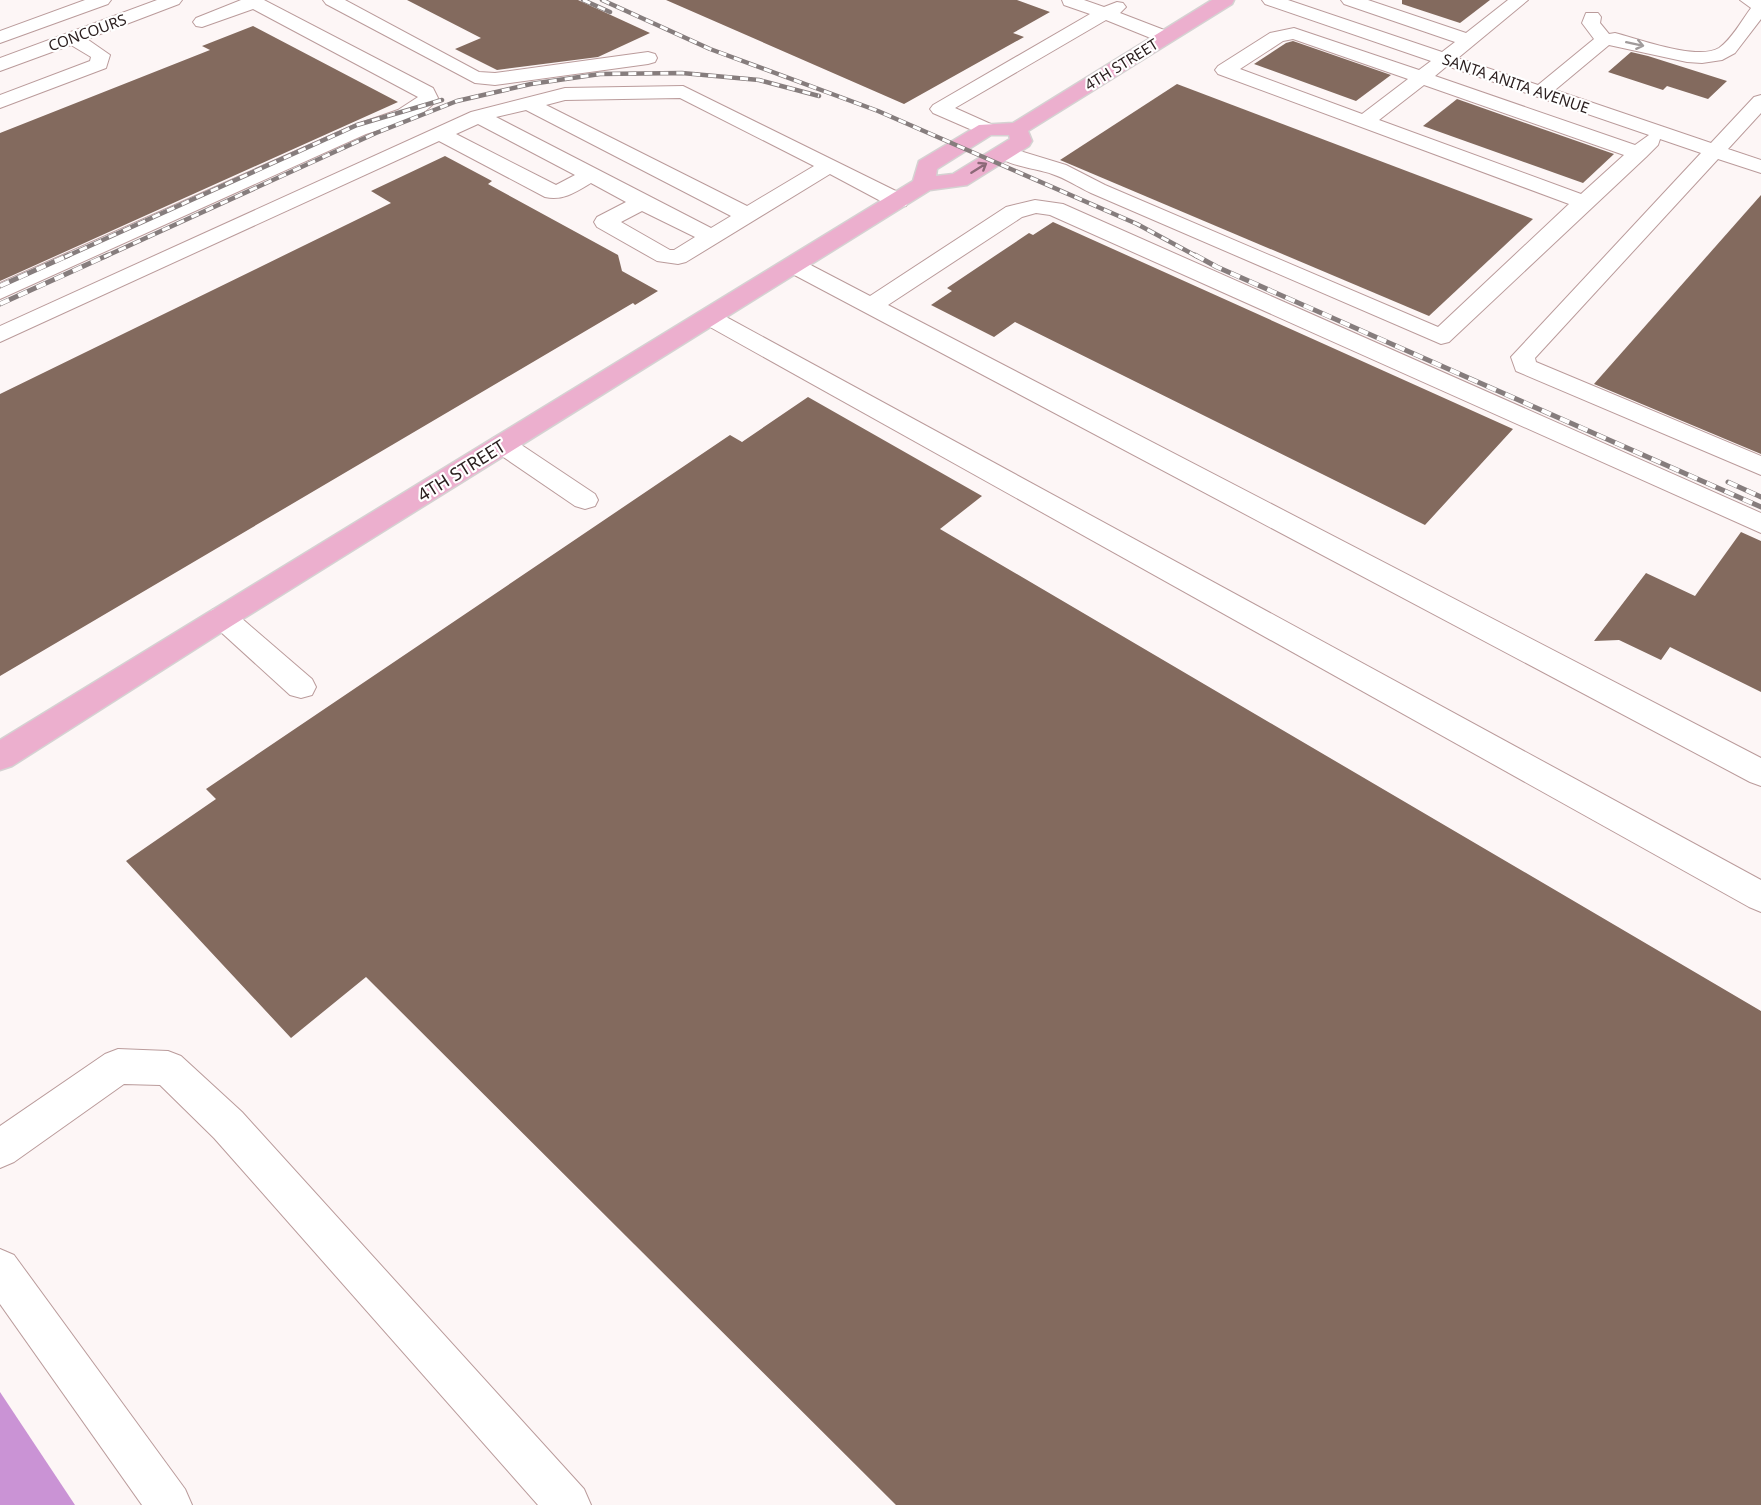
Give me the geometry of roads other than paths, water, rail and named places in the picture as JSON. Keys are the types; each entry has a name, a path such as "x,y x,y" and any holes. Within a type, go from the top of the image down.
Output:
{"main road":[{"name":"4TH STREET","path":"0,757 222,617 924,184 959,180 1021,141 1017,129 1225,0"},
{"name":"4TH STREET","path":"924,184 927,166 986,129"},
{"path":"986,129 1017,129"}],"street":[{"path":"0,37 102,0"},
{"name":"CONCOURS","path":"0,64 173,0"},
{"path":"332,0 474,77 482,79 648,58"},
{"path":"1072,0 1070,1 1165,37"},
{"path":"986,129 940,108 1118,7 1123,0"},
{"name":"SANTA ANITA AVENUE","path":"1270,0 1761,167"},
{"path":"1350,0 1469,40"},
{"path":"1365,122 1519,0"},
{"path":"1541,92 1604,40 1615,39 1685,56 1709,57 1725,53 1760,8 1759,5 1749,0"},
{"path":"0,292 358,130 408,113 421,106 428,98 426,92 252,1 202,22"},
{"path":"1600,11 1591,23 1604,40"},
{"path":"1584,202 1226,70 1277,37 1294,33 1639,153"},
{"path":"0,102 99,64 101,56 72,38"},
{"path":"0,335 478,116 565,94 683,93 898,201"},
{"path":"1761,101 1523,357 1525,366 1761,466"},
{"path":"528,103 747,215"},
{"path":"478,116 590,176 712,237"},
{"path":"439,133 553,192 562,191 590,176"},
{"path":"1004,152 1033,163 1059,168 1098,189 1441,337 1660,133"},
{"path":"642,202 605,222 665,256 678,257 829,166"},
{"path":"872,306 1014,212 1035,206 1055,209 1761,524"},
{"path":"793,265 1761,773"},
{"path":"709,317 1761,897"},
{"path":"502,444 585,500"},
{"path":"222,617 301,687"},
{"path":"0,1149 118,1066 168,1068 228,1125 568,1505"},
{"path":"0,1269 169,1505"}],"railway":[{"path":"583,0 610,12"},
{"path":"602,0 710,49 878,111 1137,224 1198,257"},
{"path":"104,257 376,133 457,101 531,84 600,74 682,73 759,80 819,96"},
{"path":"65,257 357,125 442,100"},
{"path":"0,286 69,255"},
{"path":"0,304 108,255"},
{"path":"1195,255 1217,267 1761,507"},
{"path":"1728,482 1761,497"}]}
